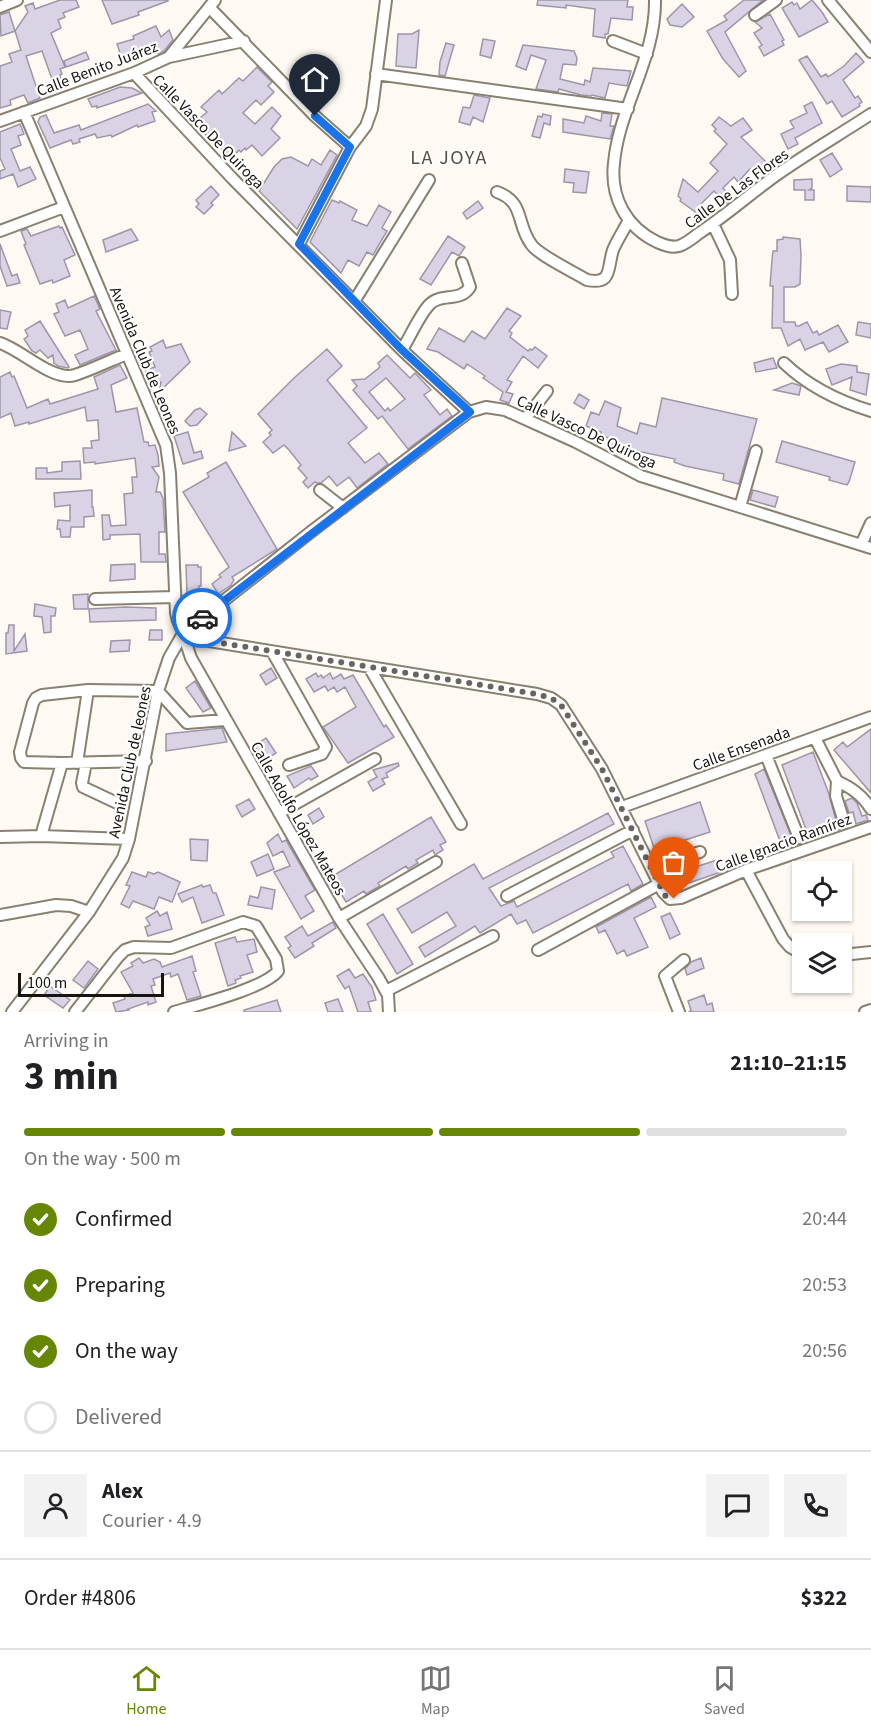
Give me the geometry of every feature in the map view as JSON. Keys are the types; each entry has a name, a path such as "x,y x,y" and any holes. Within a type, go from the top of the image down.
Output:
{"street":[{"path":"0,7 17,0"},
{"path":"299,244 350,147 366,126 372,109 387,0"},
{"name":"Calle De Las Flores","path":"655,0 653,31 628,109 614,163 614,187 618,202 638,231 665,246 680,246 713,224 776,175 871,114"},
{"path":"755,15 776,0"},
{"path":"828,0 871,52"},
{"path":"212,4 315,116 350,147"},
{"name":"Calle Benito Juárez","path":"0,121 134,73 169,57 212,4"},
{"path":"169,57 244,41"},
{"path":"613,41 647,54"},
{"name":"Calle Vasco De Quiroga","path":"134,73 231,177 402,350 470,412 486,407 505,410 576,442 641,476 866,546"},
{"path":"376,74 628,109"},
{"name":"Avenida Club de Leones","path":"24,112 166,445 177,619 187,634"},
{"path":"355,300 429,180"},
{"path":"497,192 508,196 515,202 531,245 586,280 596,282 604,279 609,271 613,250 629,220"},
{"path":"0,231 64,207"},
{"path":"713,224 730,260 732,294"},
{"path":"402,350 429,304 440,298 466,294 470,287 462,263"},
{"path":"0,343 20,351 48,370 64,376 76,375 127,354"},
{"path":"783,363 813,386 837,399 871,411"},
{"path":"525,419 547,391"},
{"path":"470,412 343,508 187,634 198,639 273,652 537,694 551,698 561,705 602,769 659,884 537,950"},
{"path":"740,507 756,451"},
{"path":"320,490 343,508"},
{"path":"866,546 871,523"},
{"path":"95,599 175,597"},
{"name":"Avenida Club de leones","path":"12,1012 89,912 123,858 146,761 158,691 169,658 187,634"},
{"name":"Calle Adolfo López Mateos","path":"187,634 188,652 339,918 386,991 390,1005 389,1012"},
{"path":"273,652 326,747 322,754 289,765"},
{"path":"369,667 461,824"},
{"path":"88,690 82,763 83,787 117,803"},
{"path":"146,761 24,762 20,752 33,703 42,695 88,690 158,691 187,723 225,720"},
{"name":"Calle Ensenada","path":"622,807 871,717"},
{"path":"815,738 837,781 837,796 844,822"},
{"path":"766,755 800,838"},
{"path":"279,813 375,759"},
{"path":"41,836 62,763"},
{"path":"837,781 851,787 871,809"},
{"name":"Calle Ignacio Ramírez","path":"659,884 666,897 674,899 746,870 871,827"},
{"path":"507,896 633,830"},
{"path":"0,837 129,839"},
{"path":"651,867 700,852"},
{"path":"339,918 436,862"},
{"path":"746,870 783,939 792,948"},
{"path":"0,915 56,905 71,906 89,912"},
{"path":"75,1012 125,950 134,947 171,948 243,922 256,926 276,959 278,971 269,980 206,1007 174,1012"},
{"path":"386,991 494,936"},
{"path":"852,954 871,952"},
{"path":"679,1012 665,976 684,960"}],"building":[{"path":"60,0 76,0 79,7 63,13 65,17 58,20 61,28 51,33 65,67 60,69 62,83 55,85 53,82 42,51 26,56 40,98 28,103 24,95 10,100 11,105 0,108 0,66 12,62 9,54 21,50 15,31 28,12 25,6 33,3 35,9"},
{"path":"102,0 168,1 138,12 139,15 112,24"},
{"path":"538,0 628,0 627,7 633,7 632,20 611,18 605,38 593,36 595,9 566,5 566,8 537,5"},
{"path":"744,0 763,0 725,32 746,71 739,77 723,59 707,31 727,20 724,16"},
{"path":"812,0 828,22 799,37 782,8 792,2 794,5 797,3 800,9"},
{"path":"682,4 694,17 682,27 670,25 667,19"},
{"path":"9,12 15,31 1,36 0,15"},
{"path":"770,14 784,40 782,41 784,45 764,56 759,47 762,45 754,33 762,28 755,22"},
{"path":"156,26 161,37 169,30 173,40 164,51 158,54 156,48 123,62 117,44 134,39 133,36"},
{"path":"419,30 416,68 396,66 398,34 412,34"},
{"path":"483,39 495,41 491,58 480,55"},
{"path":"446,43 454,45 445,76 439,75 440,62"},
{"path":"523,45 574,51 577,58 576,65 563,64 560,79 584,85 585,80 590,82 593,68 631,71 627,86 609,83 605,98 559,89 558,92 536,89 546,60 531,55 526,70 516,66"},
{"path":"86,52 89,59 66,67 64,61"},
{"path":"856,53 864,62 843,80 855,98 858,96 862,102 860,106 842,117 832,101 827,104 799,60 807,56 821,77 826,74 828,77 844,66"},
{"path":"257,67 272,82 268,86 274,92 261,105 256,100 243,113 255,124 272,107 281,116 271,129 280,138 262,156 252,145 241,152 239,150 232,158 205,134 208,132 205,128 207,125 200,118 207,112 201,107 219,90 222,94 239,78 243,81"},
{"path":"120,87 132,88 142,93 97,108 97,106 92,107 88,99"},
{"path":"474,95 490,98 483,122 473,117 470,125 459,122 463,107 470,108"},
{"path":"812,102 822,123 795,138 798,144 788,149 781,134 794,128 790,121 807,113 804,106"},
{"path":"148,104 156,111 152,112 155,121 138,127 137,125 112,137 111,135 97,138 95,134 79,139 80,142 73,144 71,140 50,148 38,122 40,117 46,115 54,133 79,125 81,130"},
{"path":"602,113 612,114 610,126 614,126 610,139 563,132 563,119 584,123 586,116 601,121"},
{"path":"543,114 551,116 550,125 544,123 540,138 532,136 538,116 542,117"},
{"path":"719,117 731,126 743,118 752,130 741,137 768,164 756,177 750,169 738,182 734,177 723,188 733,199 727,204 714,191 701,204 703,206 697,213 680,201 678,196 683,179 698,192 718,171 710,163 727,144 714,131 716,129 712,125"},
{"path":"20,124 24,134 18,136 21,145 11,149 20,171 30,167 36,179 18,187 13,174 0,179 0,171 5,169 0,158 0,132"},
{"path":"330,150 337,155 297,229 259,191 274,167 282,159 291,157 308,166 312,159 321,165"},
{"path":"832,153 842,169 830,177 820,160"},
{"path":"565,169 589,172 586,193 573,192 574,183 564,182"},
{"path":"812,179 812,188 809,190 814,190 814,200 805,200 805,190 794,190 794,180"},
{"path":"211,186 219,195 204,214 196,207 199,204 196,200"},
{"path":"847,186 871,187 871,202 847,201"},
{"path":"332,200 339,203 340,201 357,210 352,220 367,226 379,205 391,212 382,228 387,231 373,255 367,252 359,266 348,260 341,273 310,242"},
{"path":"478,201 483,208 467,219 463,213"},
{"path":"62,227 75,255 64,260 70,276 53,283 52,280 40,284 24,245 26,244 21,231 27,229 31,236"},
{"path":"131,229 138,240 106,252 103,240"},
{"path":"448,236 465,247 459,256 452,252 431,285 420,279"},
{"path":"783,237 800,239 801,255 800,284 795,287 784,287 784,322 795,322 796,326 799,326 807,322 813,333 817,331 819,335 838,325 848,342 829,352 823,342 805,350 800,339 788,346 781,328 772,328 773,286 770,286 773,251 777,251 777,240"},
{"path":"0,244 12,276 17,274 20,283 7,286 0,266"},
{"path":"94,296 100,309 96,311 116,350 80,365 75,355 88,349 80,330 65,336 54,314 59,312 56,304 65,300 68,308"},
{"path":"507,308 521,316 509,331 512,333 510,337 528,351 535,347 547,356 538,368 523,356 507,380 512,382 506,392 513,394 509,403 500,400 503,392 467,364 464,369 438,352 427,349 439,328 464,342 472,331 485,339"},
{"path":"0,310 11,312 7,329 0,328"},
{"path":"40,321 68,368 54,363 53,355 48,358 40,350 36,353 32,351 24,339 28,336 25,330"},
{"path":"858,322 871,324 871,338 856,335"},
{"path":"163,340 166,348 181,344 190,362 159,392 161,382 152,385 145,370 155,367 149,352 152,351 150,347"},
{"path":"327,349 342,366 327,380 367,428 348,443 365,463 379,453 388,464 357,488 349,477 337,486 329,476 321,483 315,482 308,488 303,482 307,478 298,468 301,465 289,450 284,445 273,453 263,442 271,435 269,433 272,430 258,414"},
{"path":"387,355 410,378 415,373 431,390 424,395 440,415 447,409 452,416 408,449 382,416 378,419 353,390 357,386 352,380 365,379 380,367 378,363","holes":["386,378 405,399 390,411 388,408 385,411 369,392"]},
{"path":"773,358 777,368 756,372 754,363"},
{"path":"841,364 857,366 857,372 869,374 866,395 850,390 852,377 832,385 826,369"},
{"path":"120,365 127,378 111,385 116,412 137,408 144,442 148,442 149,446 155,445 158,455 159,466 152,467 159,477 156,492 160,492 163,498 165,532 159,532 159,554 165,554 166,562 141,562 140,534 110,535 110,539 103,540 102,515 109,515 111,526 126,525 124,494 133,493 132,477 137,477 135,458 95,464 95,462 84,463 83,448 92,448 91,441 99,440 98,420 87,421 85,407 15,426 11,413 0,418 0,377 10,372 12,377 14,376 27,408 48,399 50,404 98,389 94,377"},
{"path":"792,383 801,386 799,395 774,390"},
{"path":"579,394 589,400 584,409 574,403"},
{"path":"662,398 757,419 739,484 723,480 724,474 685,466 674,462 675,459 623,448 621,453 607,448 610,442 607,441 608,438 601,435 601,432 586,426 591,412 599,415 605,401 621,408 617,426 637,434 640,423 656,427"},
{"path":"200,408 207,414 197,425 190,426 185,421"},
{"path":"188,432 194,453 201,451 203,458 183,464 174,436"},
{"path":"232,432 246,446 229,451"},
{"path":"782,441 855,462 849,482 847,485 829,480 830,477 776,462"},
{"path":"80,461 81,479 36,479 36,468 47,468 47,473 62,471 62,462"},
{"path":"226,462 277,549 232,577 234,580 231,585 218,594 212,584 229,567 183,492 209,477 207,473"},
{"path":"92,490 94,516 84,517 84,527 71,527 70,537 61,537 60,529 57,529 58,520 70,521 70,505 55,507 54,493"},
{"path":"753,490 778,497 775,507 750,500"},
{"path":"135,564 135,579 110,581 111,565"},
{"path":"186,565 201,567 199,595 187,595"},
{"path":"88,594 88,609 74,609 73,595"},
{"path":"35,604 56,608 55,616 51,616 51,632 44,633 42,617 34,616"},
{"path":"156,608 156,620 90,622 89,609"},
{"path":"9,625 14,625 14,651 25,634 27,651 6,654 6,633 8,633"},
{"path":"150,630 162,630 162,640 149,640"},
{"path":"130,640 129,651 110,652 111,641"},
{"path":"271,668 277,678 266,685 260,675"},
{"path":"316,673 318,677 321,675 323,678 330,673 333,679 341,674 344,679 353,675 384,727 386,725 394,737 348,763 323,727 356,707 345,687 337,692 334,687 328,691 325,686 314,692 306,679"},
{"path":"195,681 211,708 203,712 186,688"},
{"path":"222,728 227,742 166,751 166,734"},
{"path":"871,729 871,793 834,750 843,742 847,747"},
{"path":"266,738 276,753 263,761 254,746"},
{"path":"813,752 829,794 837,824 842,829 810,840 782,765"},
{"path":"398,763 399,766 386,773 388,777 382,779 385,784 373,791 368,782 377,777 373,770"},
{"path":"311,766 318,776 311,780 309,778 294,788 287,776"},
{"path":"764,769 795,845 783,849 755,774"},
{"path":"852,798 857,803 862,816 866,815 868,820 856,824 853,812 849,813 845,801"},
{"path":"249,799 255,809 242,817 236,806"},
{"path":"700,802 710,832 682,841 685,849 678,851 675,844 655,851 645,821"},
{"path":"319,808 324,817 313,824 308,815"},
{"path":"608,813 614,824 489,888 501,906 514,901 517,907 614,857 611,852 623,846 643,884 631,891 628,884 533,933 526,920 517,924 511,914 480,933 475,926 425,957 419,947 456,926 447,912 412,933 397,909 474,864 483,879"},
{"path":"431,817 446,842 440,845 443,850 435,855 433,850 416,860 418,863 408,869 406,866 378,883 380,886 366,894 364,891 346,902 331,877"},
{"path":"278,834 282,842 286,840 315,890 305,896 314,911 301,919 274,872 290,866 283,851 273,856 267,843"},
{"path":"190,839 208,840 207,861 191,860"},
{"path":"268,854 274,869 257,876 251,862"},
{"path":"717,860 721,872 674,888 669,877 675,875 672,868 687,864 689,869"},
{"path":"132,872 146,877 148,872 154,874 158,872 180,882 172,902 159,897 154,909 133,901 129,908 121,904 130,886 126,885"},
{"path":"202,885 203,887 210,885 213,893 216,893 224,915 202,923 193,897 182,902 178,894"},
{"path":"261,887 275,890 272,909 248,905 250,896 258,898"},
{"path":"651,897 656,907 634,918 648,947 627,956 624,950 617,954 605,930 599,933 596,927"},
{"path":"157,911 160,916 167,912 172,929 148,936 145,927 150,925 146,918"},
{"path":"670,913 680,934 670,939 661,917"},
{"path":"383,914 413,964 397,974 367,924"},
{"path":"333,922 336,928 312,943 314,946 295,958 288,948 291,946 285,937 302,926 308,936"},
{"path":"235,937 237,942 254,939 257,952 247,955 253,972 240,976 241,978 235,980 236,983 228,986 215,943"},
{"path":"192,956 196,971 193,972 201,996 187,1000 178,974 171,977 170,973 153,979 155,985 151,986 156,1002 148,1005 148,1002 129,1010 116,1012 113,1003 133,993 121,972 133,966 131,963 139,958 143,963 154,959 160,962 162,967"},
{"path":"701,958 704,968 687,975 685,969 691,962"},
{"path":"88,961 98,969 84,988 73,980"},
{"path":"349,969 355,978 363,974 372,987 376,1000 368,1002 371,1012 358,1012 349,986 345,989 337,976"},
{"path":"50,986 70,1000 63,1008 44,995"},
{"path":"704,995 707,1005 712,1003 714,1012 689,1012 691,1010 688,1001"},
{"path":"338,999 343,1012 328,1012 325,1003"},
{"path":"277,1000 281,1012 244,1012 244,1010"}],"way so far":[{"path":"202,618 184,632 189,636 209,641 551,698 561,705 602,769 663,892 666,897 674,899"}],"district":[{"name":"LA JOYA","path":"449,157"}],"route":[{"path":"202,618 312,531 470,412 402,350 299,244 350,147 315,116"}]}
